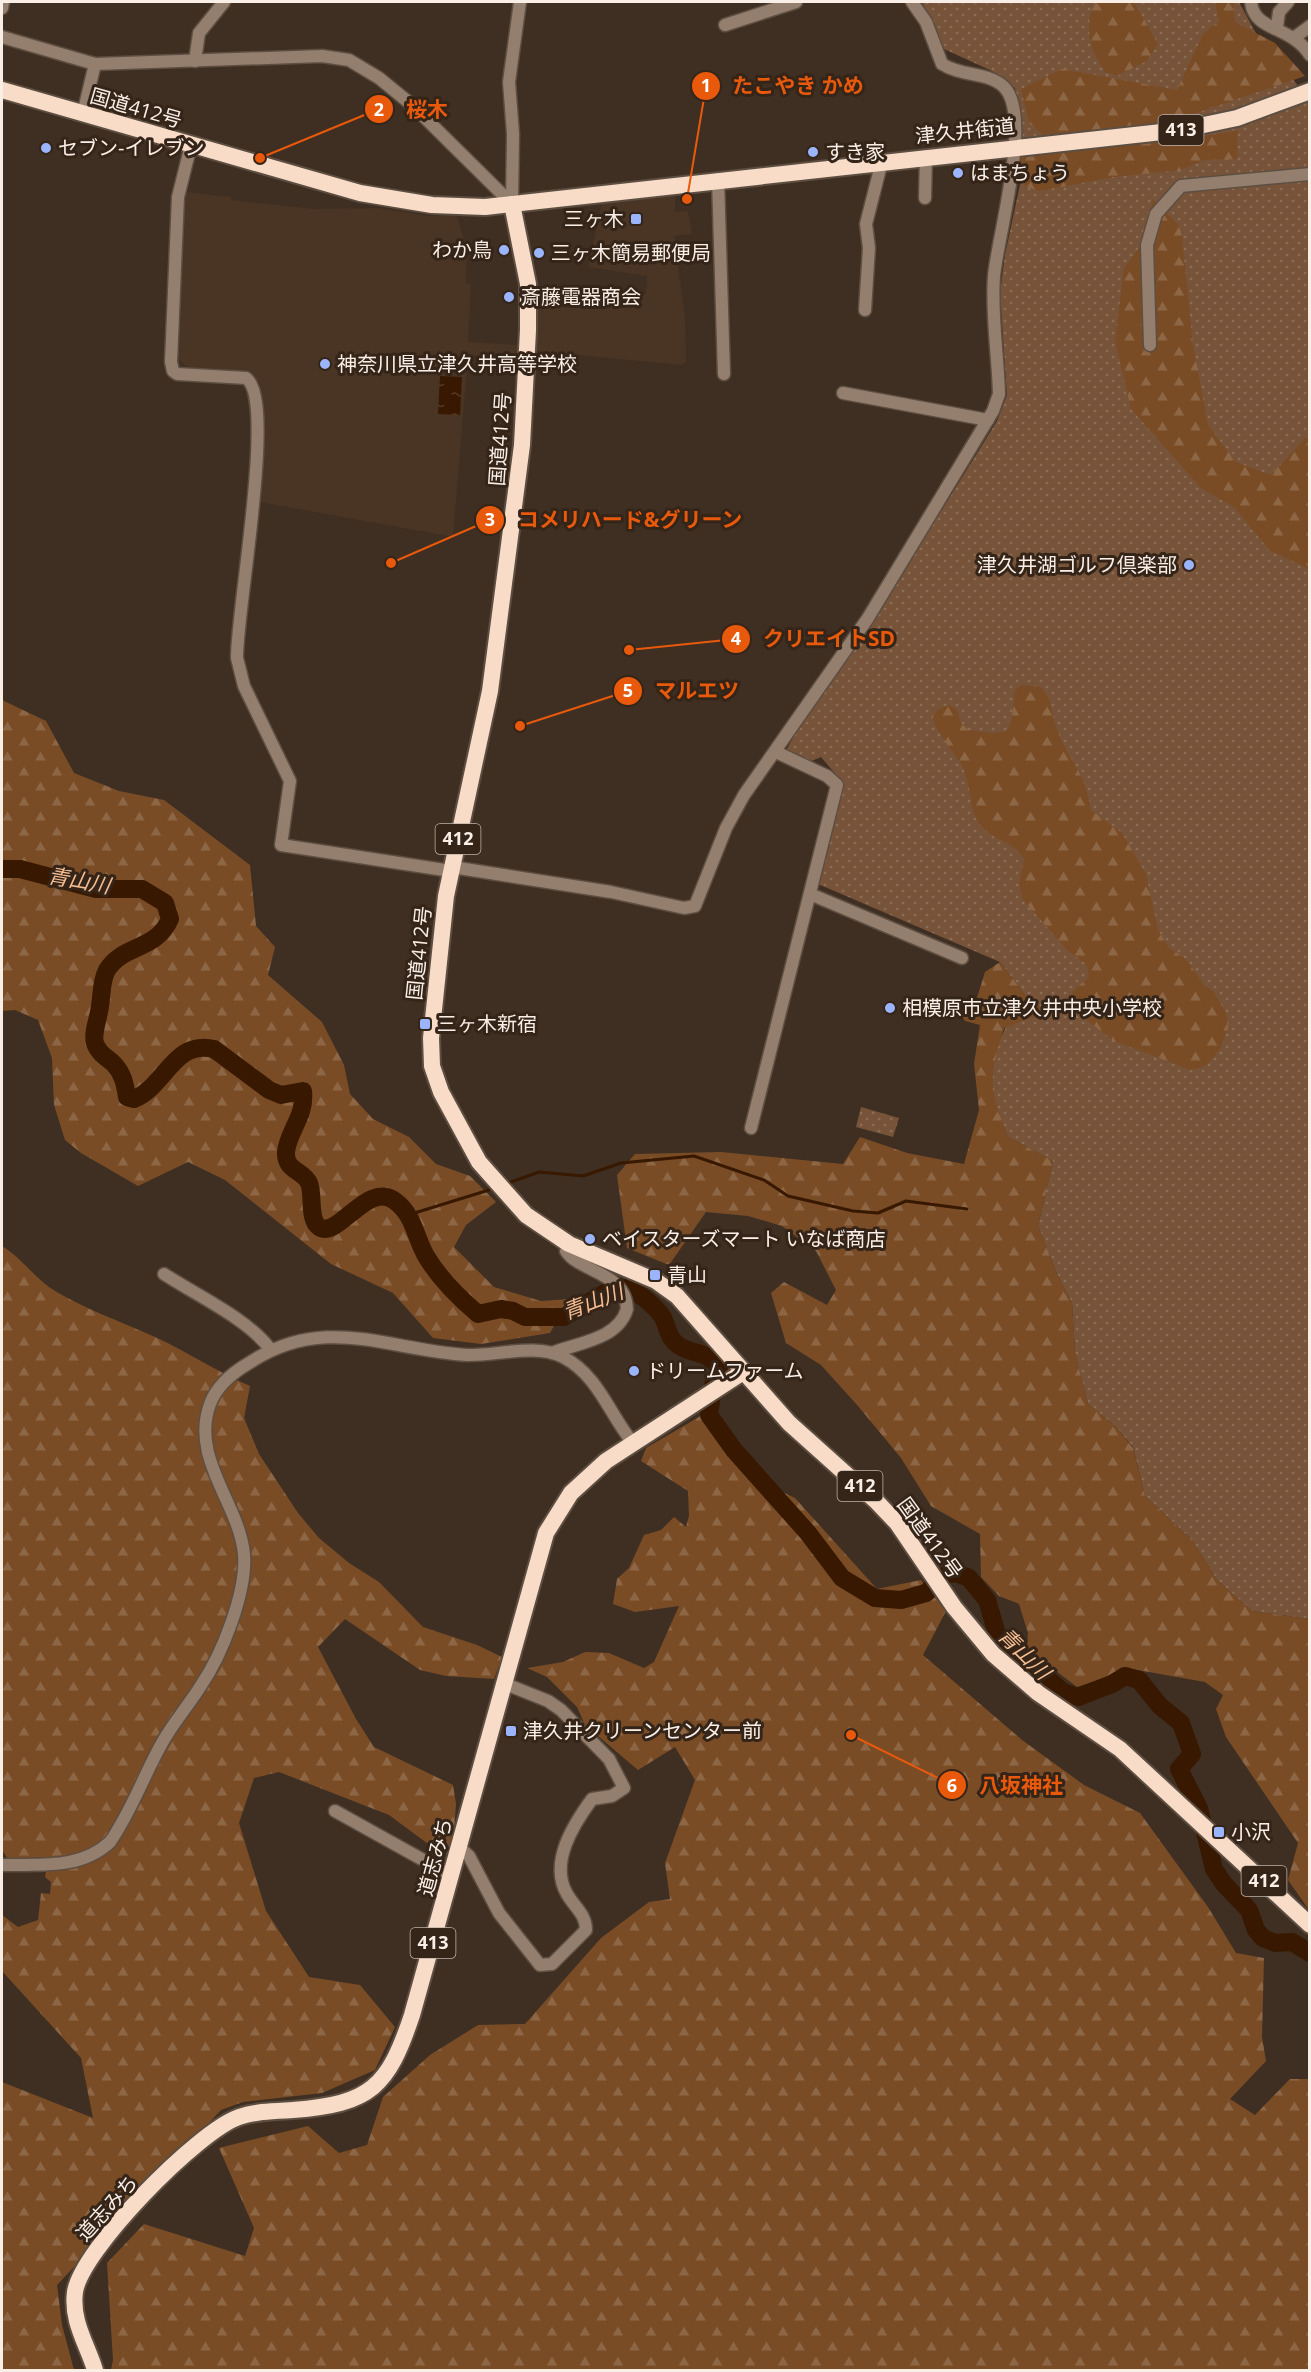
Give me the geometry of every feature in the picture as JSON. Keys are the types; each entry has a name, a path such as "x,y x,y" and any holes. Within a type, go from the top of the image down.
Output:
{"highway":[{"name":"国道412号","path":"2,90 331,186 388,199 432,205 485,207 512,204 528,293 522,445 490,691 451,869 431,1038 432,1066 441,1092 479,1162 504,1194 526,1215 569,1244 656,1281 677,1296 789,1423 876,1501 897,1523 942,1590 993,1654 1038,1693 1120,1749 1310,1925"},
{"name":"津久井街道","path":"512,204 1212,125 1310,91"},
{"name":"道志みち","path":"94,2370 75,2317 74,2305 78,2280 91,2255 134,2206 214,2130 253,2113 342,2103 371,2090 384,2078 401,2049 412,2015 460,1848 537,1560 553,1519 582,1481 633,1443 743,1372"}],"street":[{"path":"2,8 3,2"},
{"path":"195,61 199,33 224,2"},
{"path":"512,204 513,134 509,82 520,2"},
{"path":"725,25 796,2"},
{"path":"191,145 178,197 171,362 173,371 177,374 246,378 256,390 257,483 237,642 237,658 244,686 290,781 280,845 611,892 684,908 694,906 726,828 744,795 868,618 988,420 999,394 994,274 1014,147 1015,110 1006,88 982,75 961,74 942,64 926,22 912,2"},
{"path":"1251,2 1254,16 1264,24 1277,27 1294,38 1310,55"},
{"path":"1277,27 1279,12 1287,2"},
{"path":"1294,38 1310,27"},
{"path":"2,37 95,64 322,56 358,64 412,105 512,204"},
{"path":"83,114 95,64"},
{"path":"925,198 926,156"},
{"path":"865,310 869,248 866,224 882,161"},
{"path":"1150,345 1147,245 1156,214 1181,186 1256,177 1310,174"},
{"path":"718,179 724,374"},
{"path":"843,393 988,420"},
{"path":"751,1128 837,785 827,776 776,752"},
{"path":"810,894 962,958"},
{"path":"2,1865 81,1861 96,1854 110,1842 165,1736 213,1665 234,1609 243,1576 244,1557 240,1533 214,1476 207,1434 208,1414 212,1399 224,1381 270,1349 300,1339 388,1341 468,1355 552,1353 590,1342 615,1326 627,1309 622,1292 606,1277 570,1257 566,1251 569,1244"},
{"path":"164,1275 230,1316 270,1349"},
{"path":"552,1353 575,1365 595,1383 633,1443"},
{"path":"460,1848 470,1856 499,1913 540,1965 552,1964 586,1930 586,1918 567,1895 562,1882 561,1854 592,1799 612,1796 624,1788 609,1759 561,1710 548,1701 503,1683"},
{"path":"334,1811 452,1876"}],"shaded area":[{"path":"922,2 1239,2 1259,39 1310,100 1309,1619 1252,1611 1217,1580 1192,1540 1145,1496 1133,1447 1115,1426 1088,1404 1075,1353 1072,1303 1057,1274 1038,1226 1053,1161 1008,1137 993,1097 992,1070 998,1043 1025,995 1000,962 818,884 844,784 821,757 809,762 786,751 801,722 873,619 945,505 997,421 1007,395 1000,293 1005,255 1024,166 1015,88 992,71 944,49"},
{"name":"神奈川県立津久井高等学校","path":"182,193 231,197 231,200 315,209 377,208 430,216 457,216 467,250 466,283 471,284 468,342 518,345 517,358 468,355 453,537 260,502 262,483 260,383 247,371 187,367 179,360"},
{"path":"675,193 675,212 688,211 692,234 674,236 685,318 686,362 681,365 537,351 537,302 588,306 589,292 646,294 647,276 588,267 602,202"},
{"path":"861,1107 899,1118 893,1137 856,1127"}],"green space":[{"path":"1100,2 1134,2 1158,44 1147,61 1117,76 1105,72 1090,41 1089,26 1092,7"},
{"path":"1215,2 1233,2 1235,22 1275,43 1305,76 1182,118 1143,126 1044,135 1029,123 1021,89 1062,69 1177,90 1203,34 1219,21"},
{"path":"1238,131 1237,159 1205,160 1180,170 1114,177 1039,191 1025,186 1014,154 1154,141"},
{"path":"1153,200 1178,224 1182,237 1193,345 1208,425 1236,462 1271,475 1305,438 1309,439 1309,569 1269,550 1235,508 1201,488 1131,409 1115,341 1124,268 1141,245"},
{"path":"1021,685 1041,687 1045,692 1061,740 1086,787 1091,810 1122,833 1146,874 1158,930 1169,948 1186,959 1204,985 1214,992 1226,1013 1228,1028 1220,1049 1207,1065 1191,1070 1114,1041 1076,1012 1070,1003 1073,991 1089,977 1086,964 1067,950 1023,900 1019,883 1024,859 1019,852 987,832 977,820 963,768 941,736 933,717 938,709 948,705 957,710 961,723 968,730 993,733 1007,731 1012,718 1015,691"},
{"path":"2,700 46,721 74,773 119,791 164,800 250,865 256,926 275,947 268,975 322,1022 344,1065 350,1094 373,1119 409,1137 436,1164 470,1176 496,1202 466,1225 454,1247 494,1287 541,1301 569,1299 550,1333 481,1344 433,1338 393,1293 331,1264 225,1180 188,1162 138,1186 81,1153 65,1140 54,1105 52,1058 38,1020 15,1010 2,1011"},
{"path":"1000,962 1025,995 1047,1012 1004,1028 993,1072 994,1094 1008,1137 1053,1161 1038,1226 1057,1274 1072,1303 1075,1353 1088,1404 1115,1426 1133,1448 1145,1496 1192,1540 1217,1580 1252,1611 1309,1619 1309,1910 1288,1880 1298,1843 1226,1737 1216,1709 1223,1695 1205,1682 1132,1669 1077,1687 1027,1649 1028,1633 1019,1604 999,1596 981,1577 980,1534 931,1506 901,1458 858,1406 821,1365 786,1343 771,1293 784,1282 827,1305 836,1290 816,1251 782,1226 748,1216 706,1212 669,1265 627,1248 617,1175 635,1154 721,1152 843,1164 860,1137 907,1153 964,1164 979,1110 974,1064 980,1025 965,1021 959,1012 976,1001 985,972"},
{"path":"2,1246 16,1256 41,1281 67,1298 143,1331 250,1386 244,1418 259,1454 298,1513 319,1538 349,1563 379,1582 423,1627 477,1645 502,1657 494,1679 446,1676 420,1670 345,1619 318,1647 356,1719 374,1747 453,1785 456,1804 453,1844 439,1852 389,1815 279,1772 254,1778 239,1823 266,1911 309,1977 360,1985 395,2027 375,2070 322,2093 243,2102 221,2110 57,2285 62,2325 74,2370 2,2370 2,2082 93,2118 81,2058 2,1971 2,1915 18,1927 38,1920 41,1893 50,1894 51,1882 45,1877 49,1857 8,1859 2,1850"},
{"path":"704,1414 751,1477 795,1498 877,1589 921,1580 946,1611 923,1655 1022,1740 1084,1785 1140,1813 1208,1907 1236,1953 1264,1958 1262,2037 1266,2061 1230,2099 1255,2115 1290,2079 1309,2079 1309,2370 111,2370 113,2360 107,2263 144,2224 245,2256 254,2228 219,2148 308,2126 339,2153 367,2145 383,2097 430,2055 478,2025 525,2024 601,1938 649,1902 670,1899 665,1863 695,1780 675,1747 638,1770 585,1725 577,1707 547,1677 527,1668 563,1662 585,1652 609,1653 644,1668 654,1662 679,1606 635,1612 613,1604 617,1579 629,1568 644,1535 661,1530 674,1517 686,1527 689,1516 688,1491 641,1461 646,1448"}],"water":[{"path":"440,376 462,377 460,415 438,414"}],"waterway":[{"name":"青山川","path":"2,869 20,869 96,889 142,889 165,903 170,919 164,929 156,937 114,962 107,970 103,983 94,1035 95,1043 100,1052 119,1071 127,1097 134,1099 145,1093 179,1057 200,1048 214,1049 269,1090 281,1095 303,1091 302,1108 287,1144 286,1158 291,1167 303,1175 309,1183 312,1213 319,1227 327,1229 335,1225 374,1198 384,1197 395,1201 406,1213 422,1249 437,1272 478,1314 501,1309 513,1311 525,1317 564,1317 608,1291 630,1287 659,1312 674,1342 684,1349 706,1356 716,1364 721,1371 714,1380 709,1415 734,1450 808,1533 842,1578 875,1598 901,1600 926,1593 947,1574 956,1573 969,1578 987,1600 997,1634 1063,1692 1078,1697 1112,1684 1125,1676 1139,1680 1160,1706 1181,1723 1192,1754 1179,1769 1199,1808 1214,1869 1224,1884 1249,1910 1256,1930 1263,1938 1275,1943 1292,1942 1310,1953"},
{"path":"508,1183 539,1172 583,1176 621,1163 694,1156 764,1180 788,1196 853,1211 878,1213 906,1201 967,1209"},
{"path":"408,1215 489,1190"}],"place":[{"name":"セブン-イレブン","path":"46,148"},
{"name":"すき家","path":"813,152"},
{"name":"桜木","path":"260,158"},
{"name":"はまちょう","path":"958,173"},
{"name":"たこやき かめ","path":"687,199"},
{"name":"三ヶ木","path":"636,219"},
{"name":"わか鳥","path":"504,250"},
{"name":"三ヶ木簡易郵便局","path":"539,253"},
{"name":"斎藤電器商会","path":"509,297"},
{"name":"神奈川県立津久井高等学校","path":"325,364"},
{"name":"コメリハード&グリーン","path":"391,563"},
{"name":"津久井湖ゴルフ倶楽部","path":"1189,565"},
{"name":"クリエイトSD","path":"629,650"},
{"name":"マルエツ","path":"520,726"},
{"name":"相模原市立津久井中央小学校","path":"890,1008"},
{"name":"三ヶ木新宿","path":"425,1024"},
{"name":"ベイスターズマート いなば商店","path":"590,1239"},
{"name":"青山","path":"655,1275"},
{"name":"ドリームファーム","path":"634,1371"},
{"name":"津久井クリーンセンター前","path":"511,1731"},
{"name":"八坂神社","path":"851,1735"},
{"name":"小沢","path":"1219,1832"}]}
